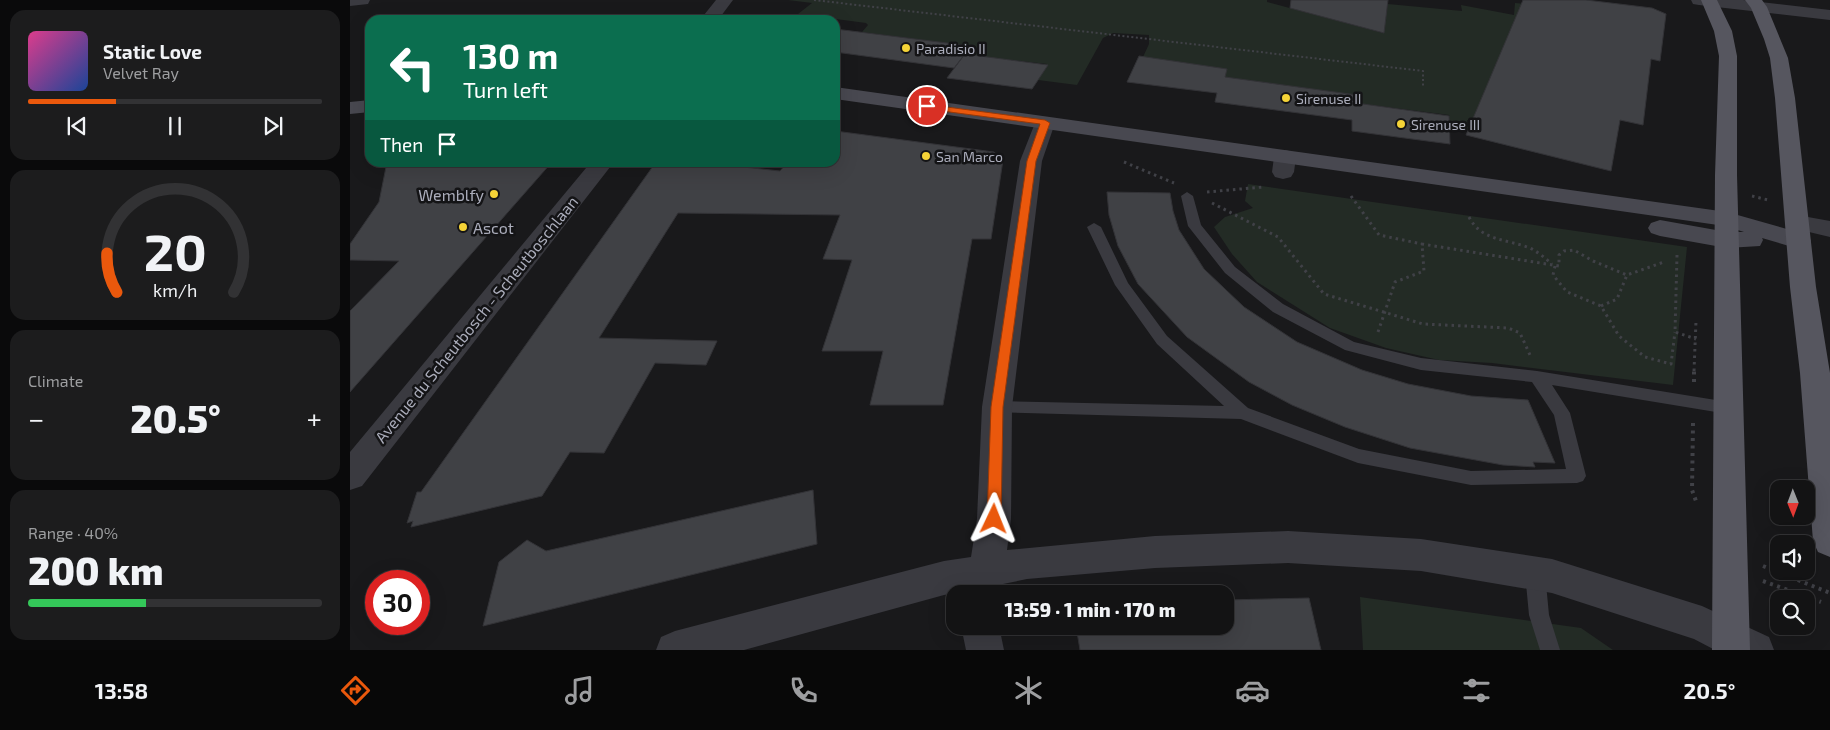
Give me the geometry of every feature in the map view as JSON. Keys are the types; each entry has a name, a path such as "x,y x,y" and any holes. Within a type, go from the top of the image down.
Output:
{"main road":[{"path":"1706,0 1723,31 1728,56 1727,229 1730,554 1739,646"},
{"path":"1756,4 1779,58 1804,292 1815,373 1830,541"}],"street":[{"path":"350,1 362,0"},
{"path":"713,15 725,0"},
{"path":"1706,0 1756,4 1830,15"},
{"path":"840,94 1043,129 1727,229 1798,232 1830,229"},
{"path":"350,108 365,106"},
{"path":"840,106 1043,129"},
{"path":"350,121 365,120"},
{"path":"986,582 994,519 997,407 1032,161 1043,129"},
{"name":"Avenue du Scheutbosch - Scheutboschlaan","path":"350,476 599,167"},
{"path":"675,650 944,578 986,582 1027,563 1155,552 1288,547 1421,554 1552,576 1646,605 1739,646"},
{"path":"982,635 985,650"}],"lane":[{"path":"1187,196 1195,226 1230,270 1278,308 1350,346 1421,364 1537,377 1728,408"},
{"path":"1094,227 1122,285 1162,340 1242,413"},
{"path":"997,407 1242,413 1358,456 1471,478 1577,476 1562,413 1537,377"},
{"path":"1536,574 1538,615 1550,650"}],"path":[{"path":"814,0 1423,71 1423,86"},
{"path":"1124,162 1156,176"},
{"path":"1209,192 1248,190"},
{"path":"1745,195 1769,200 1768,194"},
{"path":"1351,196 1379,235 1555,266 1559,266 1559,255 1564,251 1574,250 1593,261 1628,275 1664,262"},
{"path":"1230,212 1278,238 1324,294 1423,324 1508,328 1520,332 1529,350 1537,377"},
{"path":"1469,217 1473,225 1488,236 1531,249 1555,266"},
{"path":"1371,351 1395,282 1424,272 1422,244"},
{"path":"1555,266 1553,275 1567,292 1601,306 1620,336 1645,357 1671,364 1675,332 1677,253 1686,256"},
{"path":"1601,306 1617,299 1628,275"},
{"path":"1675,332 1699,339"},
{"path":"1730,554 1830,593"},
{"path":"1755,577 1821,602"}],"shaded area":[{"path":"788,0 1267,0 1267,2 1383,33 1388,4 1462,11 1461,5 1514,15 1515,3 1526,4 1557,107 1543,154 1487,140 1485,122 1467,120 1468,130 1450,128 1449,115 1356,103 1356,95 1225,77 1227,69 1143,57 1149,44 1149,35 1113,33 1103,38 1077,85 1038,80 1047,64 967,55 970,46 862,32 868,25 866,23 840,20 840,15 798,14 812,3"},
{"path":"1248,184 1687,247 1673,385 1492,363 1439,360 1386,348 1330,328 1257,282 1232,254 1214,227 1225,217 1253,208 1245,201"},
{"path":"1360,597 1581,628 1613,650 1363,650"}],"building":[{"path":"1291,0 1388,0 1384,33 1290,8"},
{"path":"1523,0 1586,0 1652,8 1666,14 1660,61 1651,59 1643,125 1620,120 1611,171 1466,135"},
{"name":"Paradisio II","path":"840,30 971,46 954,68 840,53"},
{"path":"965,54 1048,65 1032,89 947,78"},
{"path":"1139,56 1227,69 1225,77 1357,95 1356,103 1449,116 1450,144 1352,131 1352,120 1215,102 1217,93 1127,82"},
{"path":"840,132 994,152 1003,160 991,239 972,239 943,405 870,405 883,351 822,351 852,260 823,259 840,215 678,213 599,338 717,341 706,365 655,363 604,453 570,452 542,496 411,527 413,521 407,523 417,492 421,492 652,167 744,167 780,171 784,167 840,167"},
{"path":"386,167 548,167 350,392 350,311 399,261 350,260 350,244 379,202"},
{"path":"1107,192 1170,193 1179,230 1204,269 1244,307 1297,342 1362,370 1408,384 1471,396 1528,400 1555,463 1533,462 1535,467 1503,465 1410,448 1345,427 1292,405 1249,382 1187,337 1138,284 1118,246 1109,215"},
{"path":"813,490 817,544 483,626 499,562 527,540 546,551"},
{"path":"1309,598 1321,650 1080,650 1078,635 1234,635 1234,600"}],"place":[{"name":"Paradisio II","path":"906,48"},
{"name":"Sirenuse II","path":"1286,98"},
{"name":"Sirenuse III","path":"1401,124"},
{"name":"San Marco","path":"926,156"},
{"name":"Wemblfy","path":"494,194"},
{"name":"Ascot","path":"463,227"}],"route":[{"path":"927,106 1045,123 1032,161 997,407 994,519"}]}
